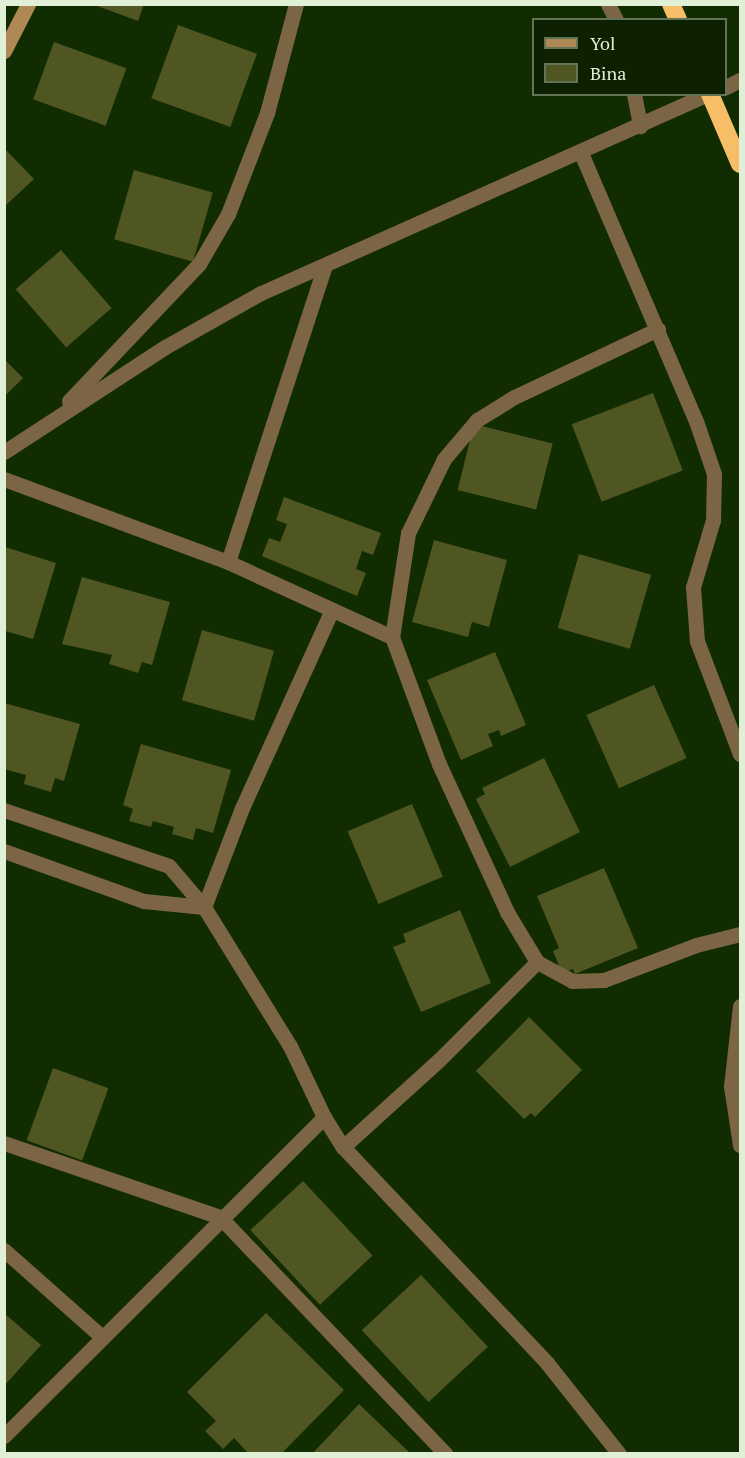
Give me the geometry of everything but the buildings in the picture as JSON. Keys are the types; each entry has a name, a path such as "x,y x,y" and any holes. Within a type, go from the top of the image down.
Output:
{"highway":[{"path":"671,4 677,18"},
{"path":"711,96 741,164"}],"street":[{"path":"4,51 28,4"},
{"path":"53,418 205,254 228,214 267,113 296,4"},
{"path":"608,4 615,18"},
{"path":"727,87 741,80"},
{"path":"634,96 640,126"},
{"path":"4,452 165,347 261,293 706,96"},
{"path":"581,153 658,329 696,421 714,474 713,520 693,587 697,641 741,754"},
{"path":"228,562 325,264"},
{"path":"658,329 514,397 477,420 444,459 408,533 392,637 438,764 507,912 537,962 572,981 604,980 696,945 741,934"},
{"path":"4,479 228,562 392,637"},
{"path":"204,907 242,808 332,610"},
{"path":"4,810 169,866 204,907 290,1046 324,1117 343,1147 547,1363 620,1454"},
{"path":"4,851 144,901 204,907"},
{"path":"343,1147 439,1060 537,962"},
{"path":"741,1006 731,1086 741,1145"},
{"path":"4,1436 220,1217 324,1117"},
{"path":"4,1143 220,1217 446,1454"},
{"path":"4,1250 103,1338"}]}
